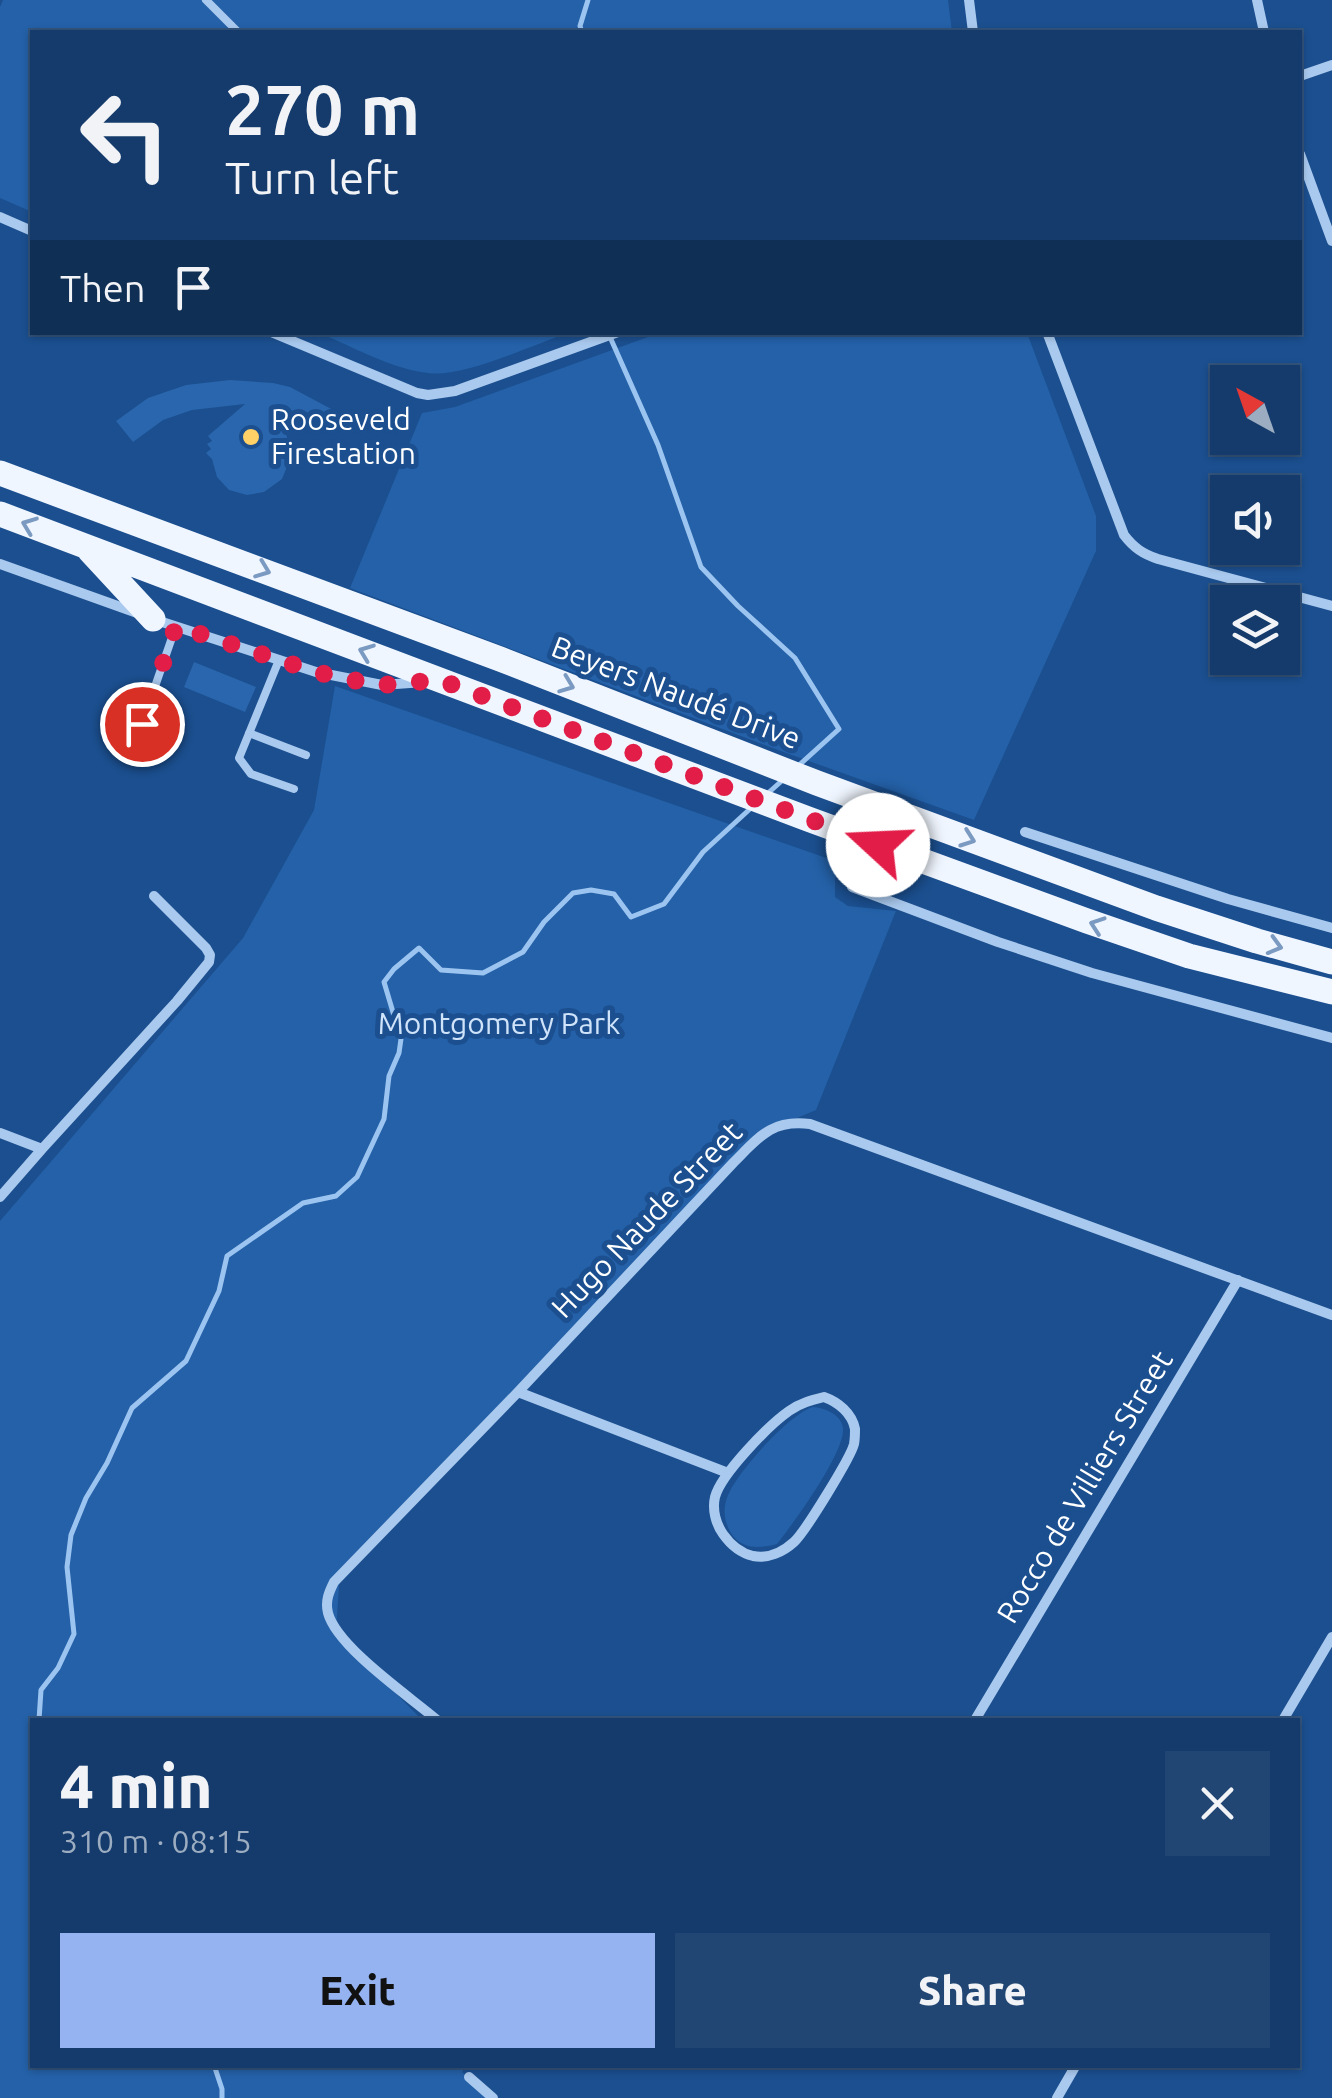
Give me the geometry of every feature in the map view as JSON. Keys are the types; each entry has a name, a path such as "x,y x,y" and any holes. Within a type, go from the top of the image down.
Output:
{"main road":[{"name":"Beyers Naudé Drive","path":"0,473 1156,908 1332,962"},
{"path":"0,514 1087,921 1189,956 1332,992"},
{"path":"87,547 164,622"},
{"path":"194,587 208,550"},
{"path":"326,636 340,600"}],"street":[{"path":"969,0 973,30"},
{"path":"1257,0 1264,30"},
{"path":"1302,75 1332,64"},
{"path":"1302,159 1332,241"},
{"path":"0,217 30,230"},
{"path":"278,335 401,388 428,395 456,391 609,335"},
{"path":"1048,335 1124,536 1133,546 1144,555 1332,606"},
{"path":"0,564 316,672 382,685 440,680"},
{"path":"1025,832 1228,899 1332,928"},
{"path":"852,887 1092,973 1332,1038"},
{"path":"0,1197 208,962 206,948 154,896"},
{"name":"Hugo Naude Street","path":"436,1718 341,1636 326,1602 334,1582 767,1132 792,1122 810,1124 1332,1315"},
{"path":"0,1133 42,1149"},
{"name":"Rocco de Villiers Street","path":"976,1718 1238,1280"},
{"path":"518,1392 728,1473"},
{"path":"824,1397 834,1400 848,1412 855,1428 854,1446 805,1530 780,1552 764,1557 740,1552 720,1531 716,1496 728,1473 789,1411 806,1402 824,1397"},
{"path":"1283,1718 1332,1637"},
{"path":"1057,2098 1074,2068"},
{"path":"468,2077 493,2098"}],"lane":[{"path":"206,0 236,30"},
{"path":"142,724 164,622"},
{"path":"279,660 238,758 251,774 294,789"},
{"path":"249,732 306,755"}],"green space":[{"path":"3,0 948,0 952,30 30,30 30,211 0,198"},
{"path":"324,335 563,335 498,359 443,373 400,367"},
{"path":"653,335 1028,335 1096,516 1096,551 974,820 350,588 422,413 455,407"},
{"name":"Montgomery Park","path":"335,686 835,861 835,897 848,906 896,911 816,1110 754,1136 529,1386 340,1570 336,1632 420,1718 30,1718 30,2068 464,2068 462,2072 492,2098 0,2098 0,1221 243,938 314,810"},
{"path":"813,1407 832,1413 842,1423 842,1439 836,1453 777,1544 742,1544 733,1536 725,1518 725,1503 732,1488 778,1432"}],"building":[{"name":"Rooseveld Firestation","path":"230,380 290,387 337,412 326,431 308,422 304,426 279,413 291,449 290,459 282,479 264,492 247,495 229,490 217,477 206,453 211,449 207,444 212,441 208,436 245,404 192,410 163,420 133,442 116,421 148,398 186,385"},
{"path":"194,662 256,687 245,712 184,687"}],"waterway":[{"path":"581,30 588,0"},
{"path":"610,337 658,445 701,567 795,658 839,729 797,767"},
{"path":"767,794 785,778"},
{"path":"39,1718 41,1690 58,1668 74,1634 67,1567 71,1535 132,1408 186,1361 219,1291 227,1256 303,1203 336,1196 357,1177 384,1119 389,1076 399,1053 401,1039 384,982 394,969 419,948 441,970 483,973 523,952 544,922 573,893 591,890 614,894 631,917 664,904 703,852 751,808"},
{"path":"215,2068 222,2098"}],"place":[{"name":"Rooseveld Firestation","path":"251,437"}],"route":[{"path":"142,724 176,626 346,679 382,685 440,680 878,845"}]}
